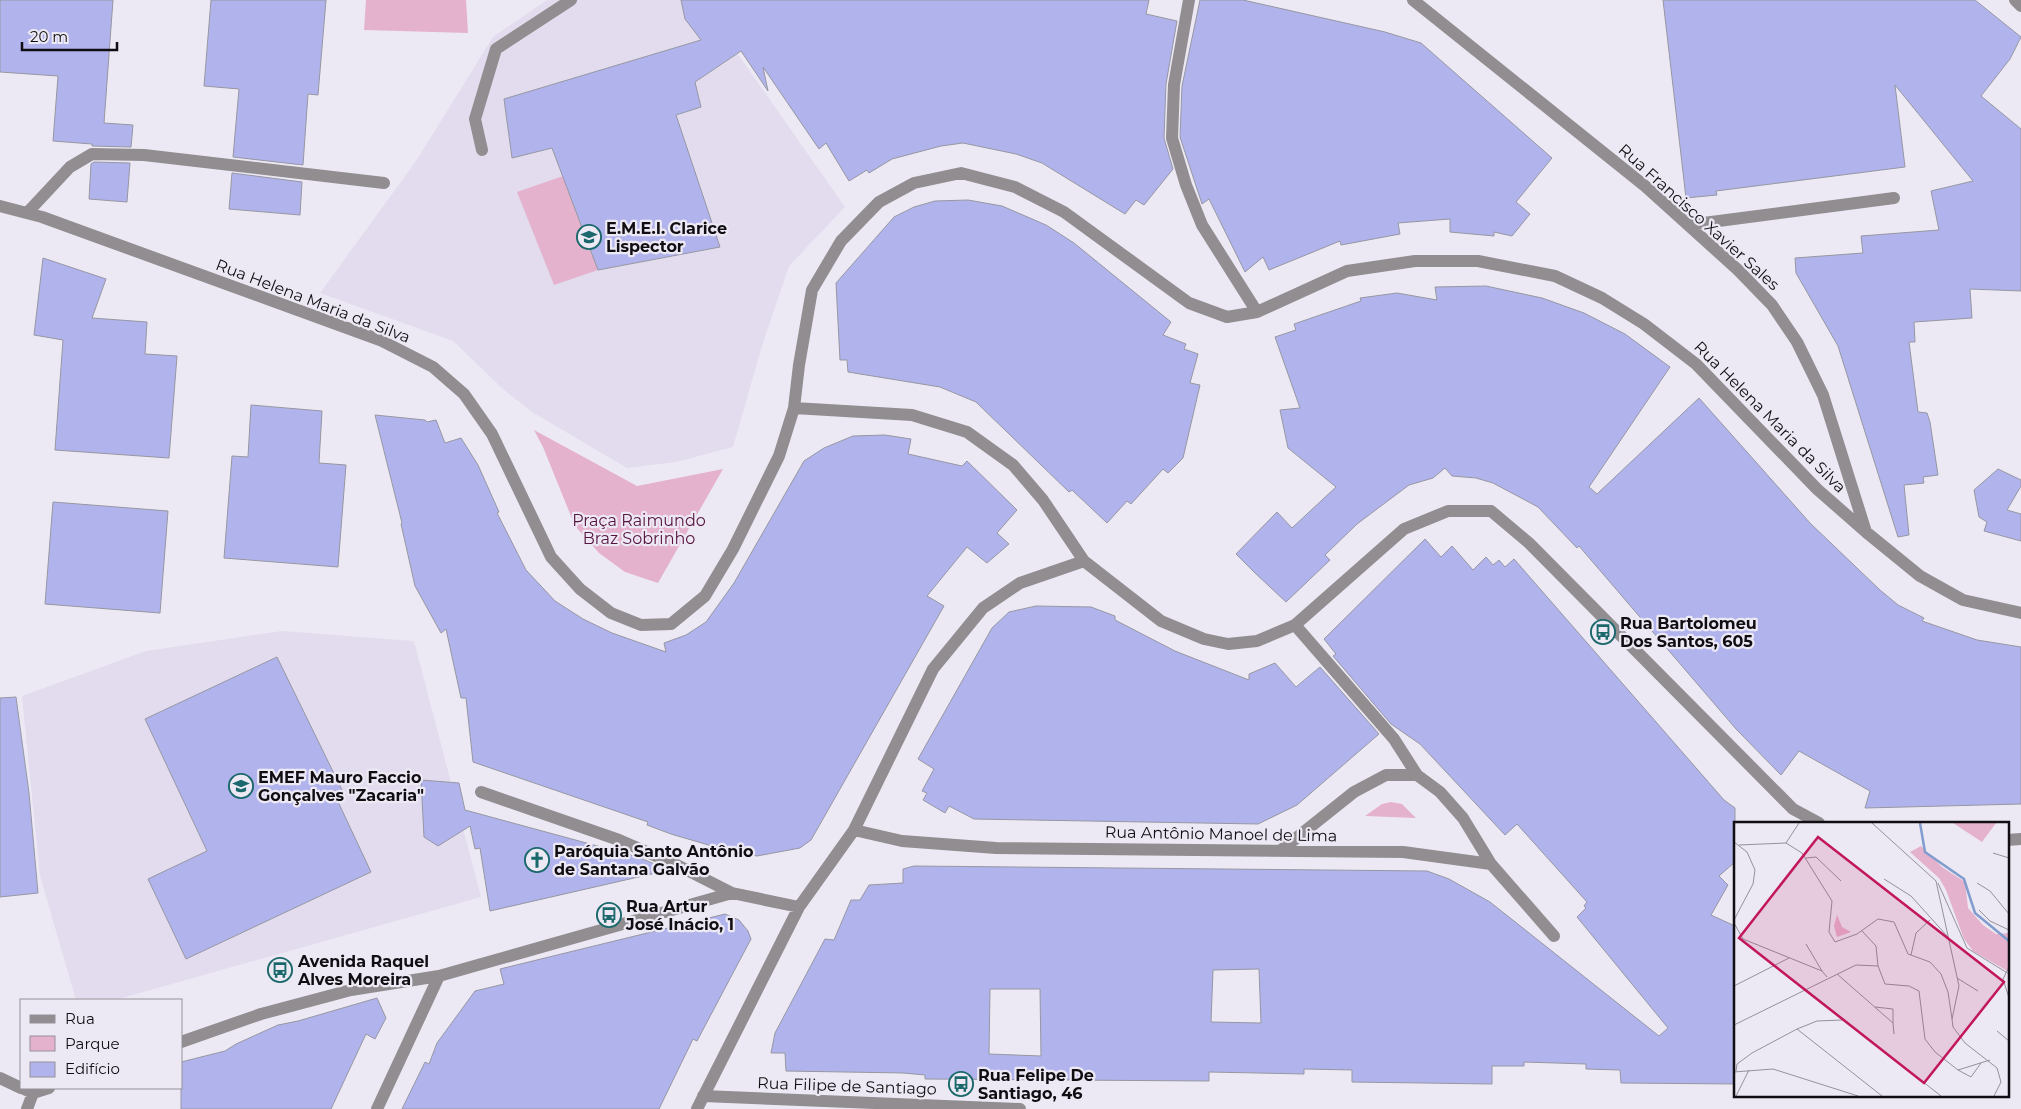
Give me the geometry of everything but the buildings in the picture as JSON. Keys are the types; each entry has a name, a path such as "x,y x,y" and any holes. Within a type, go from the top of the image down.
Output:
{"street":[{"path":"482,150 475,119 496,49 571,0"},
{"path":"1190,0 1174,85 1172,138 1186,184 1202,225 1257,312"},
{"name":"Rua Francisco Xavier Sales","path":"1413,0 1638,180 1738,270 1772,305 1797,342 1823,396 1866,532"},
{"path":"2015,0 2021,6"},
{"path":"27,213 70,167 92,154 144,155 384,183"},
{"name":"Rua Helena Maria da Silva","path":"0,206 27,213 380,340 433,367 464,394 492,434 550,557 580,589 611,613 641,625 671,624 705,596 733,549 779,456 794,408 812,290 841,241 879,202 914,183 961,173 1015,187 1064,212 1189,303 1227,317 1257,312 1348,271 1415,261 1478,261 1555,276 1602,298 1644,324 1696,364 1790,463 1866,532"},
{"path":"1688,225 1894,198"},
{"path":"794,408 912,416 967,432 1013,466 1042,500 1084,561 1161,621 1204,639 1228,644 1257,641 1295,625 1404,529 1448,511 1491,511 1529,542 1793,810 1817,822"},
{"path":"1866,532 1920,576 1964,600 2021,613"},
{"path":"697,1109 798,907 854,830 934,669 983,608 1020,583 1084,561"},
{"path":"1295,625 1394,739 1418,775 1440,792 1463,818 1491,864 1554,936"},
{"path":"1280,851 1354,792 1386,776 1418,775"},
{"path":"481,792 619,840 677,865 732,893 798,907"},
{"name":"Rua Antônio Manoel de Lima","path":"854,830 902,841 996,848 1403,852 1491,864"},
{"path":"2008,840 2021,839"},
{"path":"182,1042 261,1014 351,990 439,976 732,893"},
{"path":"377,1109 439,976"},
{"path":"0,1078 20,1088"},
{"path":"25,1090 27,1109"},
{"name":"Rua Filipe de Santiago","path":"703,1096 1020,1109"}],"shaded area":[{"name":"E.M.E.I. Clarice Lispector","path":"547,0 700,0 845,207 789,266 761,349 733,447 676,462 627,468 532,412 503,389 453,341 320,293 416,161 493,37"},
{"name":"EMEF Mauro Faccio Gonçalves \"Zacaria\"","path":"282,631 414,641 481,897 119,999 76,999 40,876 22,696 146,651"}],"green space":[{"path":"366,0 466,0 468,33 364,30"},
{"path":"563,176 598,270 554,285 517,192"},
{"name":"Praça Raimundo Braz Sobrinho","path":"534,430 637,486 723,469 658,583 625,572 599,553 575,526 543,447"},
{"path":"1391,802 1402,804 1416,818 1365,816 1382,804"}],"place":[{"name":"E.M.E.I. Clarice Lispector","path":"589,237"},
{"name":"Rua Bartolomeu Dos Santos, 605","path":"1603,632"},
{"name":"EMEF Mauro Faccio Gonçalves \"Zacaria\"","path":"241,786"},
{"name":"Paróquia Santo Antônio de Santana Galvão","path":"537,860"},
{"name":"Rua Artur José Inácio, 1","path":"609,915"},
{"name":"Avenida Raquel Alves Moreira","path":"280,970"},
{"name":"Rua Felipe De Santiago, 46","path":"961,1084"}]}
